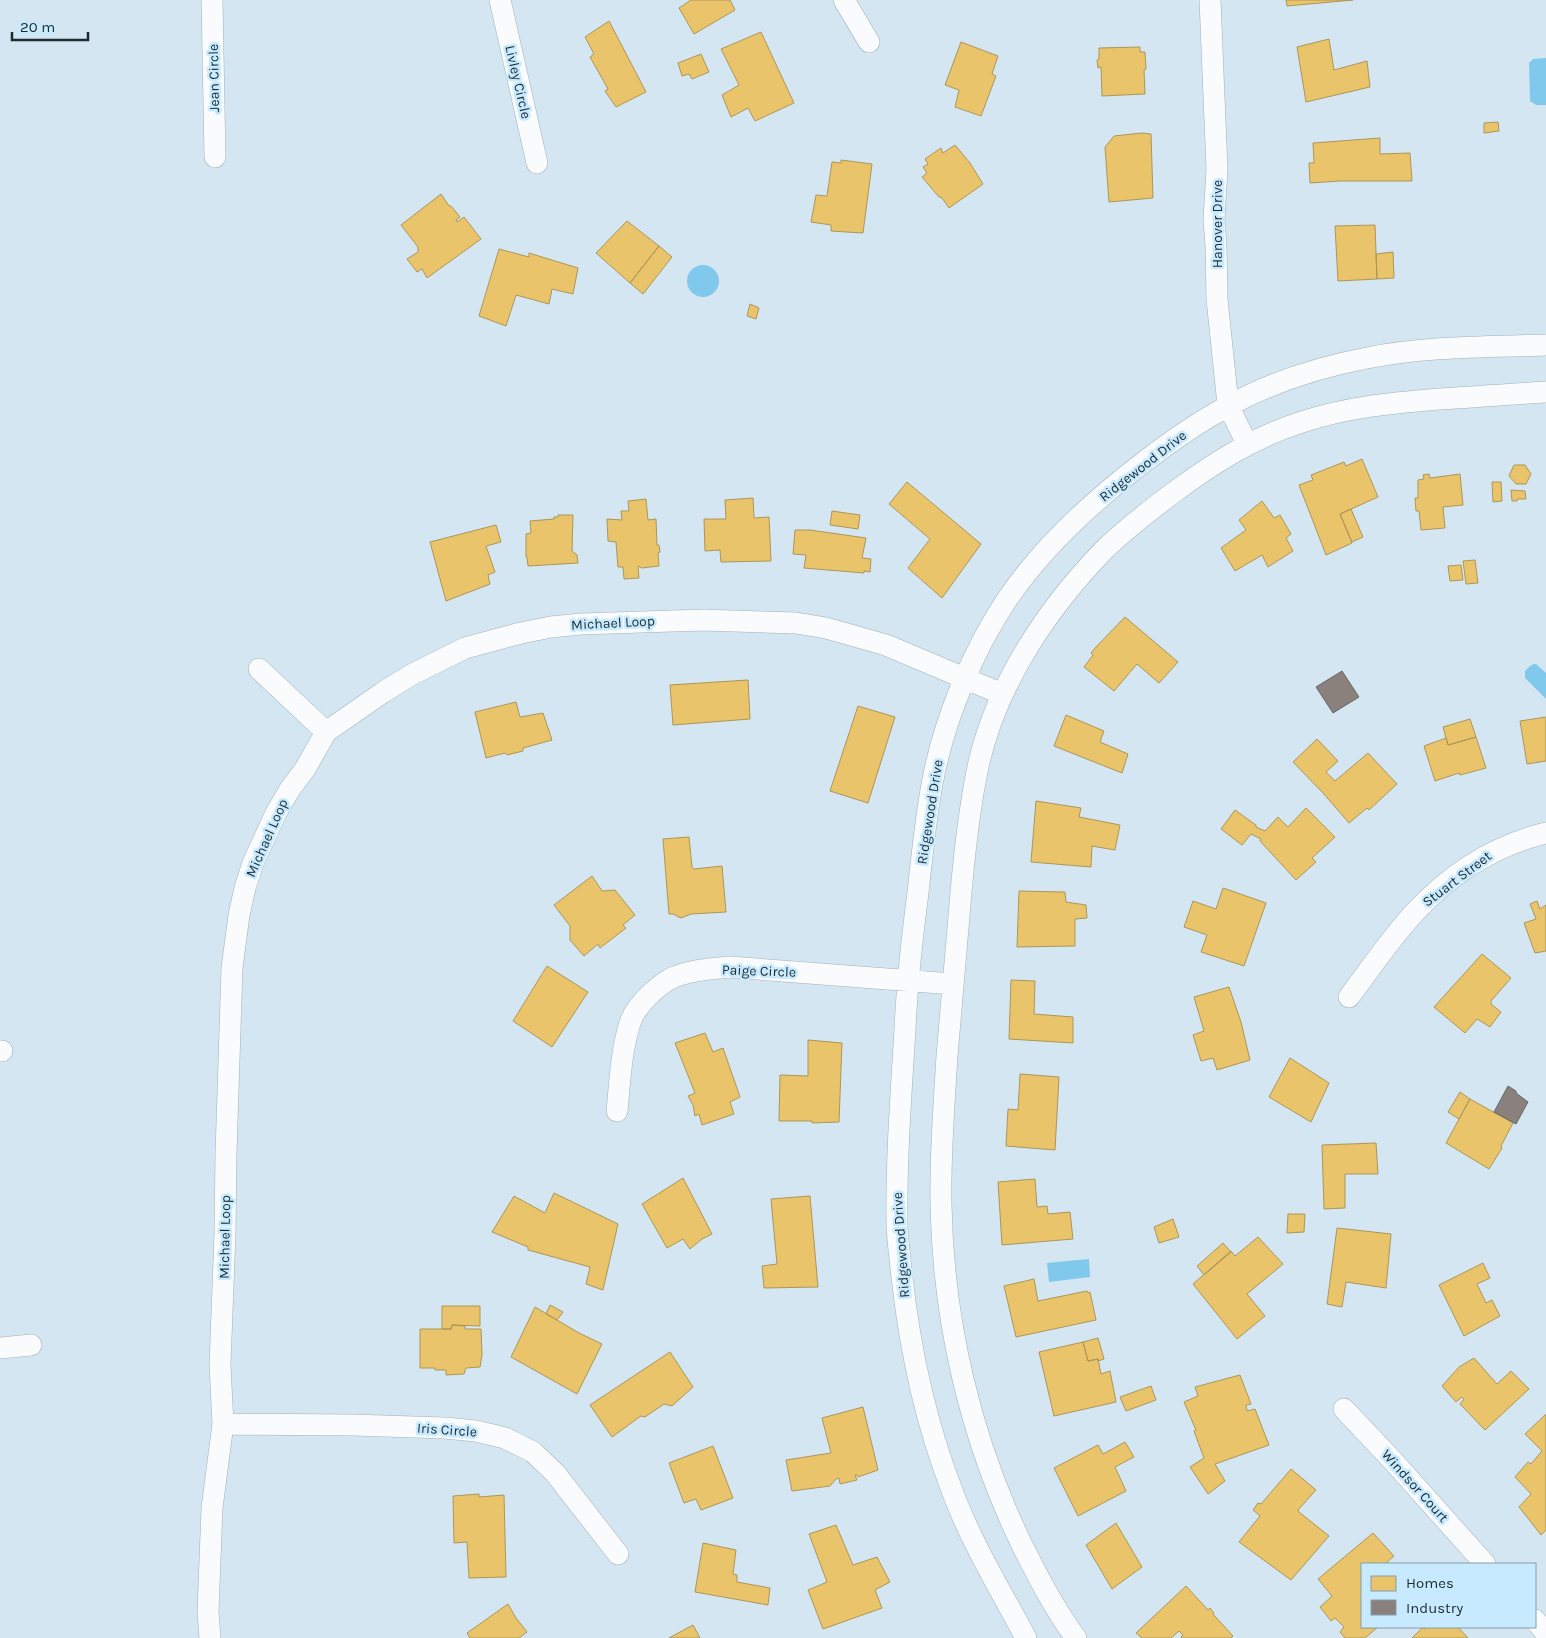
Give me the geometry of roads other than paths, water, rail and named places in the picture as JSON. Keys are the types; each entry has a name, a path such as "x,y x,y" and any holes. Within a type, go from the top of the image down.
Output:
{"street":[{"name":"Jean Circle","path":"212,0 215,157"},
{"name":"Livley Circle","path":"500,0 536,163"},
{"path":"844,0 869,42"},
{"name":"Hanover Drive","path":"1210,0 1217,169 1214,220 1217,298 1228,406 1248,444"},
{"name":"Ridgewood Drive","path":"1026,1638 975,1543 953,1494 936,1443 915,1365 906,1312 897,1232 897,1178 908,981 922,855 934,776 940,751 964,678 1006,601 1041,556 1081,515 1125,477 1172,441 1228,406 1260,391 1307,373 1366,358 1426,350 1546,345"},
{"path":"1071,1636 1033,1568 1009,1519 992,1477 966,1393 956,1347 947,1286 941,1207 941,1154 963,864 970,811 980,759 1002,694 1041,628 1067,592 1105,549 1147,512 1196,476 1248,444 1300,422 1358,408 1387,403 1546,392"},
{"name":"Michael Loop","path":"210,1638 208,1612 212,1508 223,1424 220,1365 226,1153 232,968 238,916 253,863 276,813 290,789 305,769 326,732 411,675 465,648 521,633 551,627 582,624 703,620 796,623 826,628 886,645 1002,694"},
{"path":"259,669 326,732"},
{"name":"Stuart Street","path":"1349,997 1416,910 1437,890 1484,856 1523,839 1546,833"},
{"name":"Paige Circle","path":"617,1111 625,1047 632,1019 648,996 671,979 699,971 730,967 953,984"},
{"path":"0,1348 31,1345"},
{"name":"Windsor Court","path":"1344,1409 1394,1461 1483,1563"},
{"name":"Iris Circle","path":"223,1424 445,1428 476,1431 505,1438 533,1452 555,1473 618,1554"},
{"path":"1536,1621 1546,1633"}],"water":[{"path":"1546,58 1546,105 1536,105 1530,101 1529,63 1533,59"},
{"path":"703,265 709,266 714,270 718,275 718,287 714,292 709,296 703,297 697,296 692,292 688,287 687,281 688,275 692,270 697,266"},
{"path":"1534,664 1546,673 1546,699 1525,678 1525,671"},
{"path":"1089,1259 1090,1277 1049,1282 1047,1263"}]}
